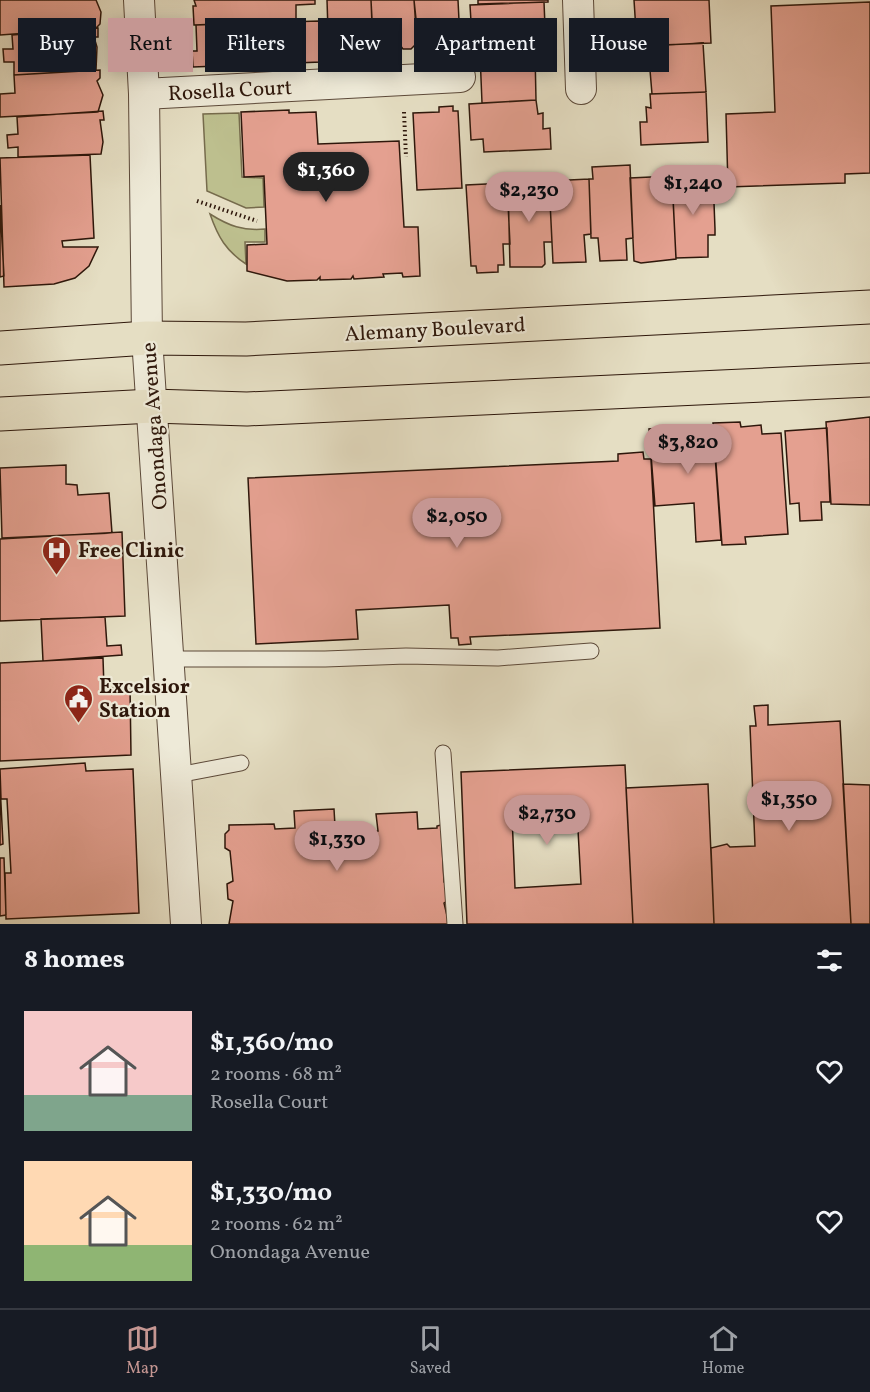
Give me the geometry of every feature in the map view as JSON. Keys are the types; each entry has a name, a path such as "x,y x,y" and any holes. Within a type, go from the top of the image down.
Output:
{"main road":[{"name":"Alemany Boulevard","path":"0,348 147,338 246,339 870,307"},
{"path":"0,414 152,406 247,409 870,380"}],"street":[{"name":"Onondaga Avenue","path":"140,0 144,94 147,338 178,775 186,924"},
{"path":"578,0 580,89"},
{"name":"Rosella Court","path":"144,94 460,77"}],"lane":[{"path":"170,659 325,659 406,656 498,658 591,651"},
{"path":"443,753 455,924"},
{"path":"178,775 241,764"}],"path":[{"path":"404,111 406,157"},
{"path":"197,201 257,220"}],"green space":[{"path":"239,113 242,177 263,178 264,207 246,208 207,191 203,114"},
{"path":"210,214 236,227 265,229 265,242 245,242 246,264 224,243"}],"building":[{"path":"0,0 96,0 101,12 100,24 96,28 96,18 18,18 18,34 0,35"},
{"path":"194,0 315,0 315,4 296,5 296,18 205,18 205,25 194,25 193,6 196,6"},
{"path":"327,0 371,0 372,18 328,18"},
{"path":"371,0 414,0 414,46 411,49 402,48 402,18 372,18"},
{"path":"414,0 458,0 459,18 416,18"},
{"path":"478,0 548,0 548,2 478,4"},
{"path":"634,0 709,0 711,43 669,45 669,18 635,18"},
{"path":"544,2 545,18 471,18 470,5"},
{"path":"870,2 870,173 845,174 845,183 728,187 726,114 775,112 771,6"},
{"path":"306,21 318,21 318,62 306,63"},
{"path":"196,25 205,25 205,67 193,67 193,51 197,51"},
{"path":"12,35 18,35 18,72 63,72 14,75 14,62 4,62 3,49 13,49"},
{"path":"703,43 706,92 652,94 650,72 669,72 669,45"},
{"path":"100,70 100,78 97,81 103,95 98,112 0,117 0,94 15,93 14,75"},
{"path":"481,72 535,72 536,100 482,103"},
{"path":"706,92 708,142 641,145 640,122 647,122 646,107 651,108 650,94"},
{"path":"536,100 538,114 543,113 543,129 550,128 551,149 484,152 483,139 471,140 469,104"},
{"path":"453,106 453,111 458,111 462,188 417,190 413,113 439,112 439,107"},
{"path":"289,110 289,113 316,112 318,144 399,141 404,227 418,227 420,276 403,277 402,273 383,274 384,277 354,279 353,276 351,279 320,280 320,277 317,280 287,281 247,271 247,245 267,244 264,176 244,177 241,112"},
{"path":"103,111 104,120 100,120 103,142 101,154 18,157 18,147 8,148 7,135 18,134 17,117"},
{"path":"90,155 94,238 62,241 63,247 98,247 89,266 75,278 54,284 4,287 0,158"},
{"path":"630,165 633,238 626,239 627,260 600,261 598,238 591,238 589,179 593,179 592,167"},
{"path":"672,176 676,259 641,263 634,261 630,178"},
{"path":"713,177 715,235 708,235 708,257 676,258 672,179"},
{"path":"589,179 591,234 584,235 586,262 553,263 549,181"},
{"path":"549,181 552,242 544,242 545,264 542,267 510,267 508,183"},
{"path":"507,183 510,244 503,244 504,265 498,265 498,272 477,273 476,266 471,266 466,185"},
{"path":"0,205 4,276 0,277"},
{"path":"870,417 870,505 831,504 826,422"},
{"path":"740,422 741,427 761,425 762,434 781,433 788,534 745,537 746,544 722,545 713,423"},
{"path":"691,426 691,428 713,426 721,540 696,542 694,503 655,506 649,429"},
{"path":"827,428 830,502 821,502 822,520 800,521 799,503 790,504 785,431"},
{"path":"643,452 644,459 651,459 660,628 470,637 471,644 459,645 458,638 451,638 449,605 356,610 358,639 256,644 248,478 618,461 618,454"},
{"path":"66,465 66,484 77,485 78,495 109,493 112,533 2,538 0,468"},
{"path":"122,532 125,616 0,621 0,539"},
{"path":"105,617 107,646 121,645 122,655 43,661 41,619"},
{"path":"103,658 104,688 130,687 131,755 0,761 0,663"},
{"path":"768,705 768,725 840,721 851,924 714,924 711,848 727,844 730,847 755,846 750,726 756,726 754,706"},
{"path":"85,763 86,771 133,769 139,913 6,919 5,873 11,873 7,799 1,799 0,769"},
{"path":"625,765 633,924 467,924 461,772","holes":["577,812 581,884 515,888 512,815 530,814 531,832 560,830 559,813"]},
{"path":"0,784 3,844 0,845"},
{"path":"708,784 714,924 633,924 626,788"},
{"path":"843,784 870,785 870,924 851,924"},
{"path":"334,809 335,826 355,825 355,832 378,831 376,814 417,812 418,829 437,828 441,825 444,882 449,885 450,899 444,903 449,924 229,924 233,901 228,899 227,884 233,881 230,851 225,848 225,834 229,830 229,825 274,824 275,829 295,828 294,811"},
{"path":"0,858 4,858 6,915 0,916"}],"place":[{"name":"Free Clinic","path":"57,576"},
{"name":"Excelsior Station","path":"78,724"}]}
